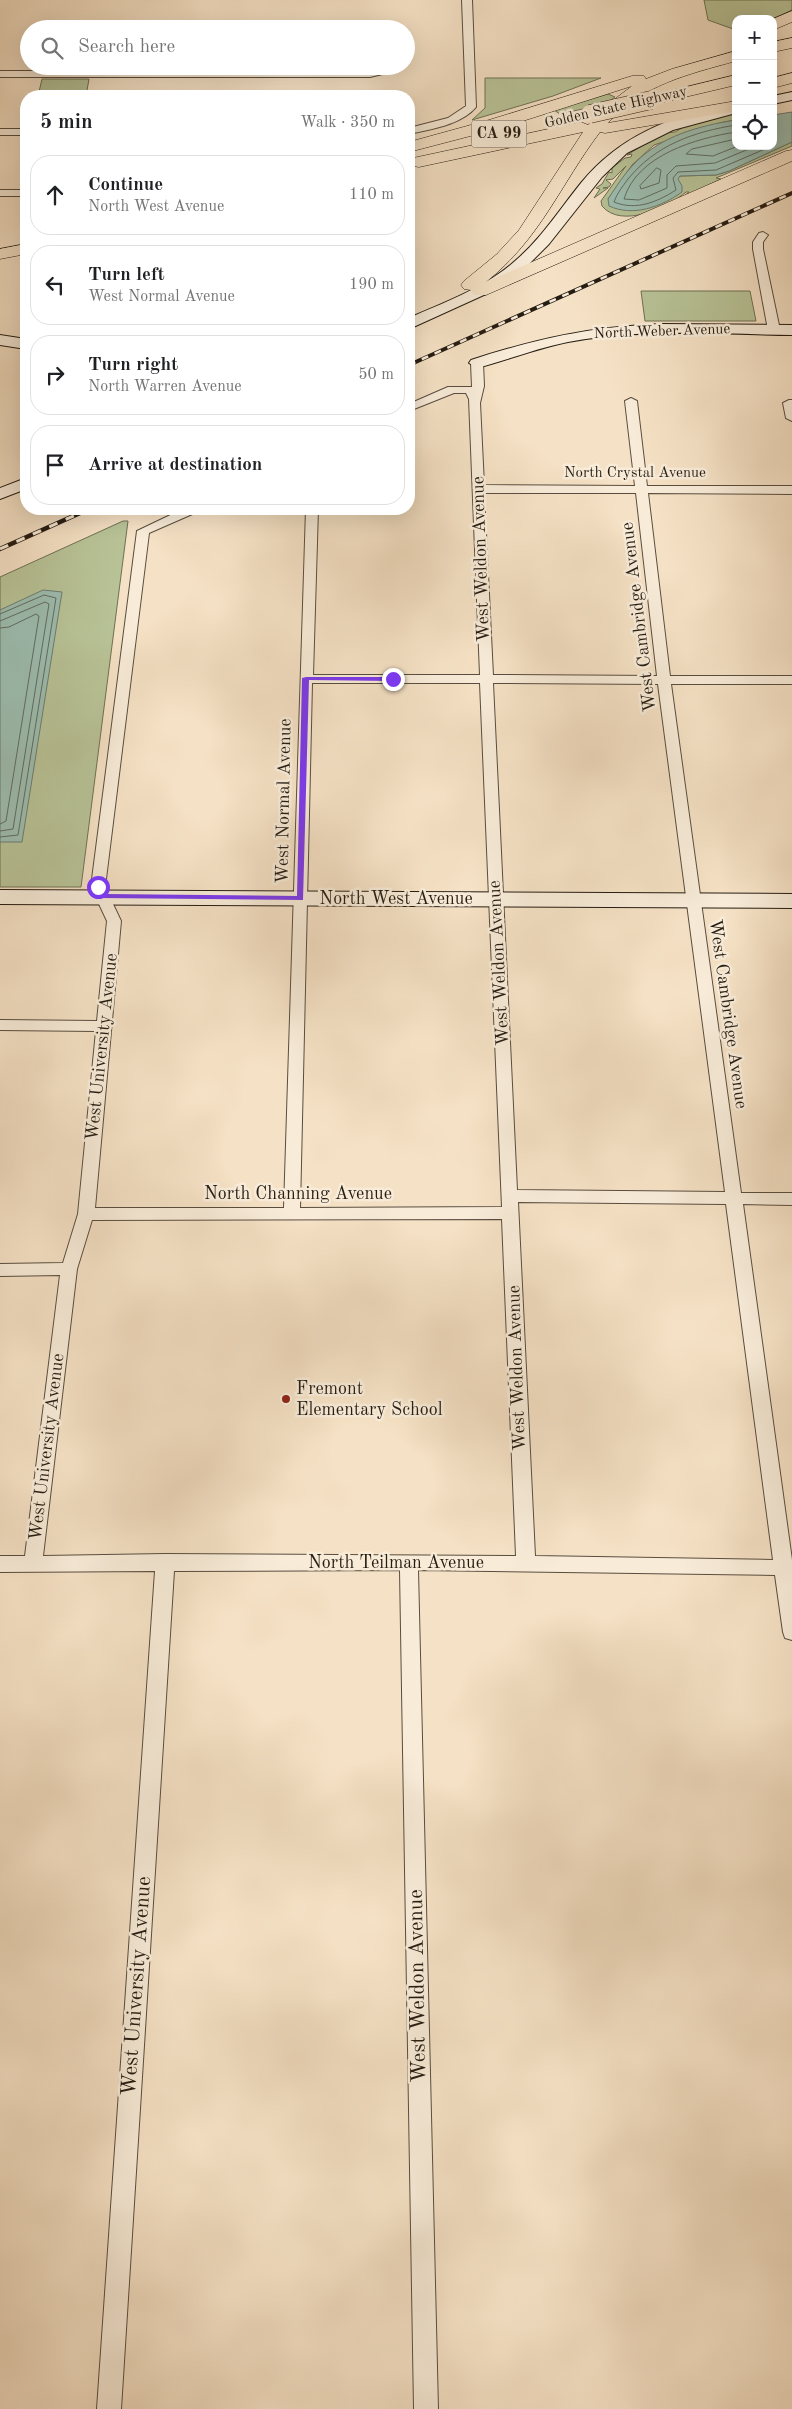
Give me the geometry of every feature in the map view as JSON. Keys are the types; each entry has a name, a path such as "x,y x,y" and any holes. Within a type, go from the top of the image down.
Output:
{"highway":[{"path":"777,23 792,16"},
{"path":"777,45 792,43"},
{"path":"415,145 553,106 710,55 732,45"},
{"path":"475,288 519,242 588,138 603,118 619,102 640,88 662,79 732,57"},
{"path":"777,70 792,67"},
{"path":"777,82 792,78"},
{"name":"Golden State Highway","path":"585,124 652,100 732,81"},
{"name":"Golden State Highway","path":"415,153 626,117 732,92"},
{"path":"777,99 792,96"},
{"path":"415,164 496,150 585,124 605,128 732,108"},
{"path":"475,288 792,156"},
{"path":"0,243 20,238"},
{"path":"0,254 20,250"}],"main road":[{"path":"415,321 518,266 533,253 605,165 622,151 664,129 732,108"},
{"path":"415,315 475,288"},
{"name":"North Weber Avenue","path":"477,364 524,348 584,334 642,330 792,330"},
{"path":"0,340 20,343"},
{"path":"0,494 20,486"},
{"name":"North West Avenue","path":"0,897 107,905 497,907 695,908 792,901"},
{"name":"North West Avenue","path":"0,912 107,905"},
{"name":"North West Avenue","path":"695,908 792,916"}],"street":[{"path":"415,129 467,112 472,107 467,0"},
{"path":"0,74 20,74"},
{"path":"0,132 20,132"},
{"path":"0,193 20,194"},
{"path":"763,235 758,242 758,249 774,330"},
{"name":"West Weldon Avenue","path":"477,364 478,386 474,397 526,1564"},
{"path":"415,405 455,388 469,390 474,397"},
{"name":"West Cambridge Avenue","path":"631,401 643,489 664,680 734,1198 788,1568 792,1632"},
{"path":"789,403 792,418"},
{"name":"North Crystal Avenue","path":"478,489 792,490"},
{"name":"West University Avenue","path":"33,1564 69,1269 86,1214 114,921 98,887 143,531 179,515"},
{"name":"West Normal Avenue","path":"292,1214 312,515"},
{"path":"306,678 792,680"},
{"path":"0,1026 103,1026"},
{"path":"510,1196 792,1199"},
{"name":"North Channing Avenue","path":"86,1214 511,1213"},
{"path":"0,1270 69,1269"},
{"name":"West University Avenue","path":"109,2409 165,1562"},
{"name":"West Weldon Avenue","path":"410,1562 426,2409"},
{"name":"North Teilman Avenue","path":"0,1564 410,1562 788,1568"}],"green space":[{"path":"704,0 792,0 792,10 777,17 777,15 732,15 732,29 708,20"},
{"path":"485,78 601,78 553,96 472,120 485,108"},
{"path":"42,79 89,79 87,90 39,90"},
{"path":"608,94 615,97 606,104 560,114 554,110"},
{"path":"732,112 732,121 654,145 632,165 608,199 677,179 680,176 716,175 729,171 792,142 792,146 716,178 721,179 683,197 689,192 686,192 657,210 644,214 621,216 610,213 602,206 601,201 626,166 613,179 606,180 611,184 609,187 603,188 608,188 594,198 600,189 596,188 602,184 609,172 612,173 612,168 625,158 631,157 632,154 627,155 663,133 675,132 685,126"},
{"path":"641,291 750,291 756,321 645,321"},
{"path":"123,521 128,521 81,887 0,887 0,577"}],"water":[{"path":"792,112 792,142 777,149 777,114"},
{"path":"732,121 732,150 775,150 716,175 680,176 678,179 682,186 682,192 656,206 628,211 609,206 608,199 620,181 645,154 668,139 708,125"},
{"path":"43,590 62,592 22,842 0,842 0,610"}],"railway":[{"path":"415,362 792,193"},
{"path":"0,549 76,515"}],"place":[{"name":"Fremont Elementary School","path":"286,1399"}],"route":[{"path":"98,887 103,897 300,898 306,678 393,679"}]}
